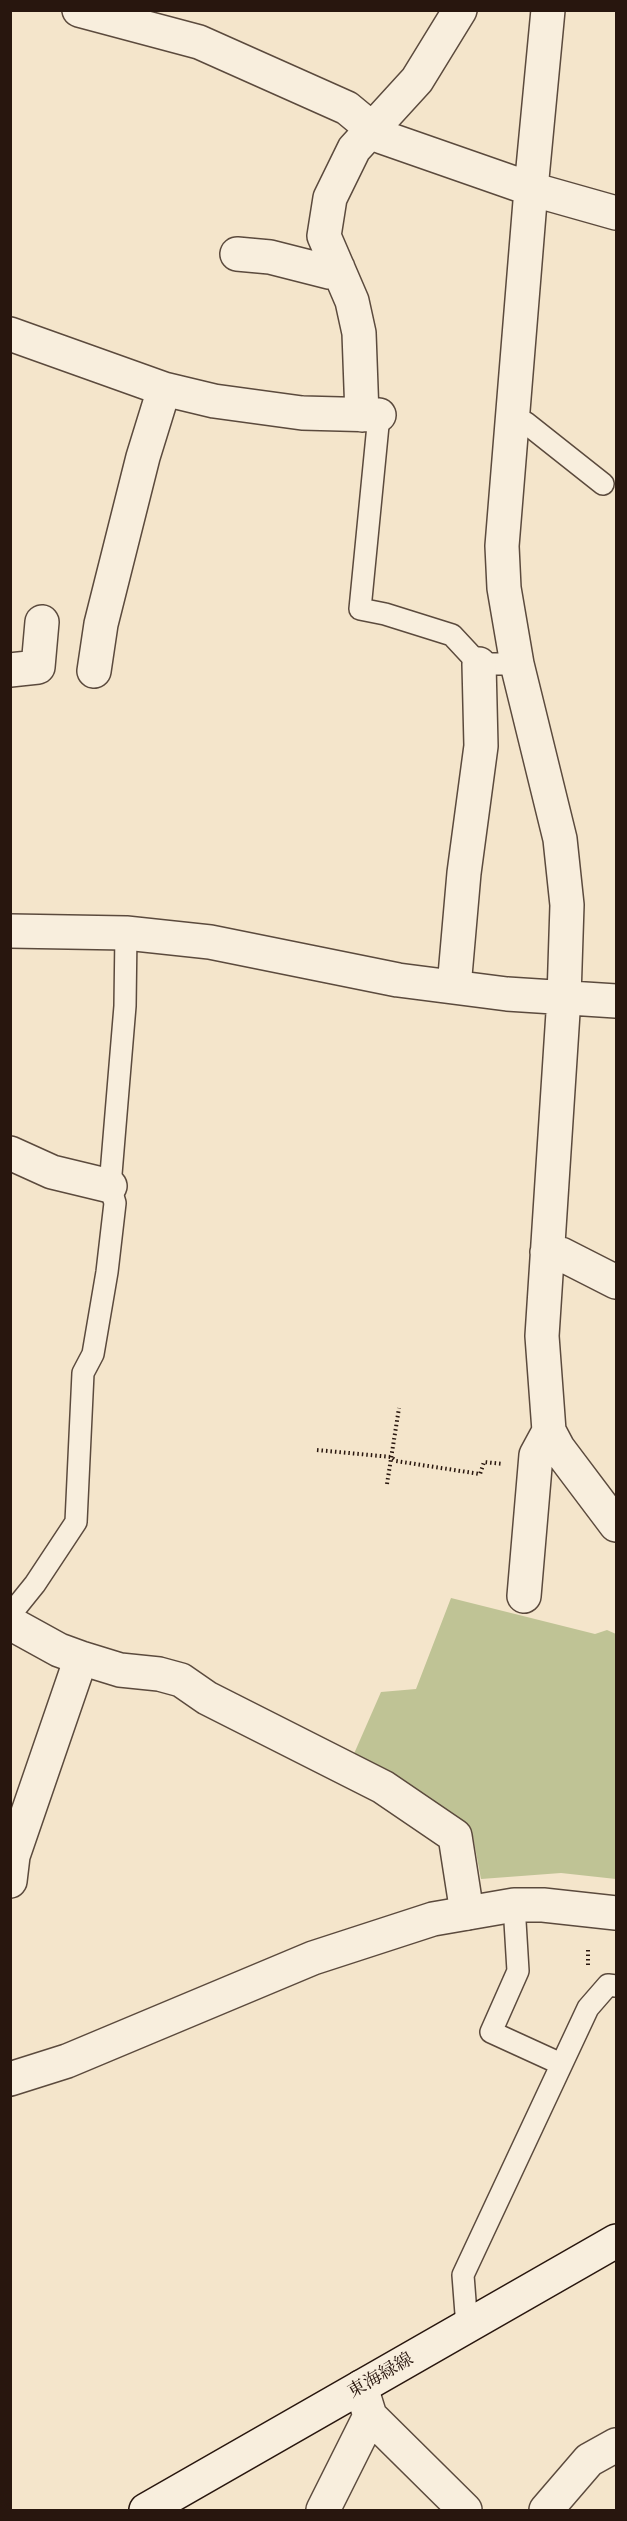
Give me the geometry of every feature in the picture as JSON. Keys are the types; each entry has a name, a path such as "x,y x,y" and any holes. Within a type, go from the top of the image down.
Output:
{"street":[{"path":"79,10 199,42 346,108 382,137 531,189 616,213"},
{"path":"10,334 164,389 214,401 302,413 371,415 352,301 324,236 330,198 354,148 417,80 460,10"},
{"path":"548,10 502,546 504,588 517,664 560,839 567,905 564,997 542,1336 549,1431 558,1448 616,1525"},
{"path":"237,254 270,257 329,272 338,268"},
{"path":"94,671 104,613 143,457 164,389"},
{"path":"10,670 38,667 42,622"},
{"path":"454,987 464,873 481,746 480,664"},
{"path":"10,931 126,933 210,942 398,980 507,994 616,1001"},
{"path":"10,1153 52,1172 110,1186"},
{"path":"547,1252 561,1254 616,1282"},
{"path":"524,1596 536,1455 549,1431"},
{"path":"10,1623 59,1650 81,1658 120,1670 159,1674 181,1680 207,1698 383,1787 455,1836 467,1913"},
{"path":"11,1864 81,1658"},
{"path":"10,2079 67,2061 313,1958 433,1919 514,1905 543,1905 616,1913"},
{"name":"東海緑線","path":"146,2511 366,2402 467,2327 616,2241"},
{"path":"323,2511 366,2402 465,2511"},
{"path":"546,2511 588,2460 616,2445"}],"lane":[{"path":"371,415 360,609 385,614 452,635 480,664 517,664"},
{"path":"512,421 526,423 603,484"},
{"path":"10,1615 35,1584 76,1522 83,1373 93,1354 107,1272 115,1203 110,1186 125,1006 126,933"},
{"path":"514,1905 518,1971 491,2032 561,2064"},
{"path":"467,2327 463,2275 588,2008 608,1985 616,1986"}],"path":[{"path":"387,1484 399,1408"},
{"path":"317,1449 391,1457 396,1461 480,1474 484,1462 535,1469"}],"green space":[{"path":"451,1598 595,1634 607,1630 616,1634 616,1879 561,1873 481,1879 472,1831 390,1774 353,1756 381,1692 416,1689"}]}
